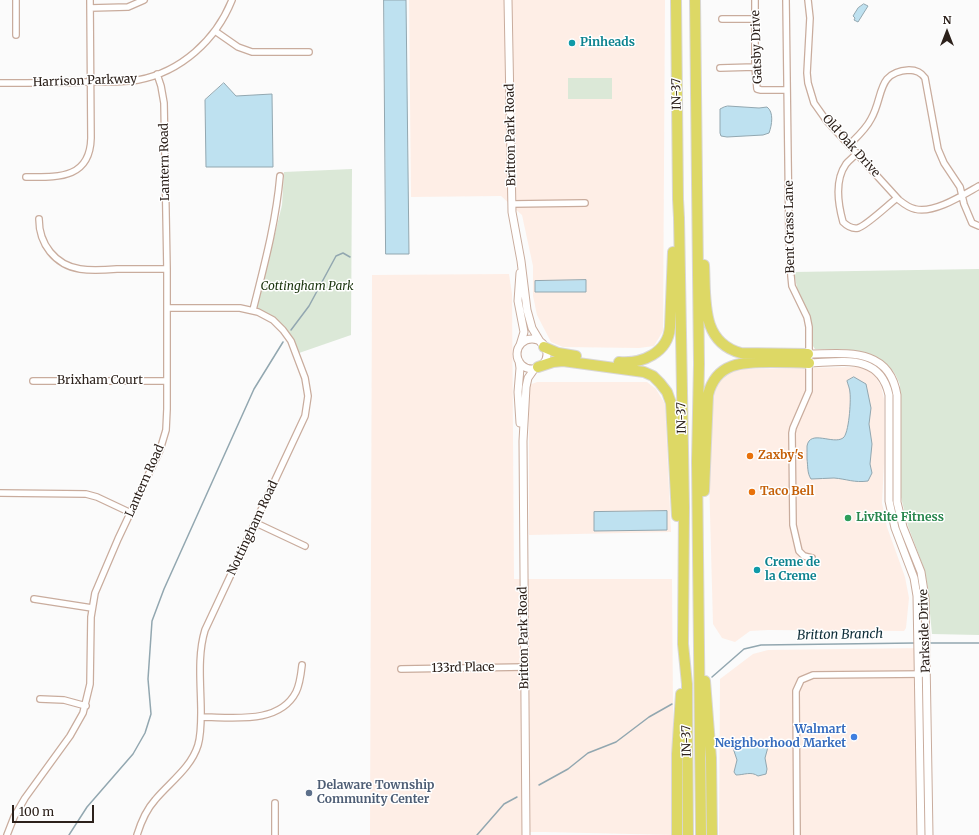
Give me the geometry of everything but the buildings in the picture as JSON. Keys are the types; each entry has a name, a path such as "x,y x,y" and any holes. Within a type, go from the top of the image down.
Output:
{"highway":[{"name":"IN-37","path":"676,0 684,507 682,600 683,644 687,684 688,835"},
{"name":"IN-37","path":"695,0 699,364 697,462 701,835"},
{"path":"697,192 701,216 707,317 713,332 724,346 741,353 808,358"},
{"path":"543,345 563,354 630,362 647,358 659,350 665,342 670,330 675,215 678,199"},
{"path":"698,552 703,530 708,395 712,384 724,370 739,363 808,358"},
{"path":"536,368 553,362 563,361 640,370 653,376 664,388 669,397 671,407 682,600"},
{"path":"699,622 703,652 711,758 712,835"},
{"path":"677,835 677,754 683,644"}],"street":[{"path":"16,0 16,35"},
{"path":"26,178 67,175 76,170 85,161 89,154 91,144 90,0"},
{"path":"90,8 128,7 144,0"},
{"name":"Harrison Parkway","path":"0,83 129,81 157,74 193,54 222,22 232,0"},
{"name":"Britton Park Road","path":"508,0 512,204 530,324 536,336 543,345"},
{"name":"Gatsby Drive","path":"756,0 755,67 757,89 786,90"},
{"name":"Bent Grass Lane","path":"786,0 786,90 791,276 792,286 808,320 808,394 792,433 793,525 799,551 804,556 812,558"},
{"name":"Old Oak Drive","path":"808,0 810,18 807,73 810,93 814,104 826,120 897,198 905,205 914,209 928,210 955,200 979,186"},
{"path":"722,19 756,19"},
{"path":"215,31 238,47 252,52 309,52"},
{"path":"720,68 755,67"},
{"path":"849,145 863,131 871,120 881,89 888,78 893,74 905,70 920,72 925,78 938,149 944,163 960,187 964,204 972,223 979,226"},
{"name":"Lantern Road","path":"7,835 19,808 74,730 86,706 90,684 92,608 99,582 160,450 164,437 167,415 167,269 164,103 157,74"},
{"path":"857,154 846,163 839,177 838,195 843,222 854,228 862,226 897,198"},
{"path":"253,310 273,229 278,204 280,176"},
{"path":"512,204 585,203"},
{"path":"39,219 40,232 46,246 57,259 74,268 88,270 167,269"},
{"name":"Britton Park Road","path":"520,346 524,332 518,297 521,269"},
{"name":"Nottingham Road","path":"138,835 141,823 150,806 193,757 200,739 201,656 204,635 305,416 308,396 305,378 295,350 289,338 273,320 253,310 234,308 167,308"},
{"path":"527,340 537,341 543,345 546,356 545,360 536,368 524,367 517,355 520,346 527,340"},
{"name":"Parkside Drive","path":"808,358 856,354 869,357 881,364 892,378 896,390 898,502 903,527 918,564 923,582 925,598 926,635 922,646"},
{"name":"Parkside Drive","path":"808,358 858,362 873,368 880,373 887,387 889,395 890,505 895,528 914,578 917,596 918,635 922,646 929,835"},
{"name":"Britton Park Road","path":"518,359 520,368 518,392 522,441 526,835"},
{"name":"Britton Park Road","path":"522,441 526,386 528,378 536,368"},
{"name":"Brixham Court","path":"33,381 167,381"},
{"path":"0,493 86,494 97,497 131,513"},
{"path":"256,523 305,546"},
{"path":"34,599 92,608"},
{"path":"201,717 255,717 264,716 275,712 289,701 296,693 301,678 302,665"},
{"name":"133rd Place","path":"401,669 524,667"},
{"path":"797,835 796,690 801,680 813,675 923,674"},
{"name":"Parkside Drive","path":"921,835 923,674"},
{"path":"40,699 64,700 86,706"},
{"path":"275,804 275,835"}],"shaded area":[{"path":"409,0 665,0 663,331 654,346 639,348 563,347 551,342 537,315 533,296 533,266 522,215 501,196 411,197"},
{"path":"509,274 512,294 514,579 672,579 674,835 529,832 529,835 370,835 372,275"},
{"path":"861,367 869,369 875,376 881,386 884,399 884,463 882,503 887,527 905,577 909,598 906,628 904,631 768,630 750,631 735,642 722,638 713,624 709,477 713,385 731,369"},
{"path":"537,382 647,382 656,389 665,404 671,532 529,535 529,385"},
{"path":"923,648 924,835 719,835 720,679 753,654 768,650"}],"green space":[{"path":"568,78 612,78 612,99 568,99"},
{"name":"Cottingham Park","path":"352,169 351,335 299,353 291,336 278,320 257,308 282,205 284,172"},
{"path":"979,269 979,635 932,634 927,583 923,566 908,526 900,493 900,385 893,371 877,357 857,351 815,349 811,343 810,318 798,293 794,272"}],"water":[{"path":"384,0 406,0 409,254 386,254"},
{"path":"864,4 868,6 858,22 854,20 855,18 853,16 858,8"},
{"path":"224,83 236,96 272,94 273,167 206,167 205,100"},
{"path":"728,106 759,108 767,107 772,115 772,123 769,133 763,135 721,136 720,109"},
{"path":"586,280 586,292 535,292 535,281"},
{"path":"854,377 866,384 871,408 869,424 872,444 870,464 872,473 868,481 834,478 811,479 808,472 807,459 807,446 809,441 817,438 839,440 843,438 847,430 850,403 850,392 847,381"},
{"path":"667,511 667,530 594,531 594,512"},
{"path":"739,743 753,745 765,743 768,747 765,758 767,769 766,774 758,776 750,773 736,775 734,772 737,760 733,748"}],"waterway":[{"path":"291,330 309,306 336,256 343,253 350,257"},
{"path":"69,835 87,807 133,754 145,733 151,714 148,679 152,621 164,589 254,389 283,342"},
{"name":"Britton Branch","path":"712,677 744,649 761,645 915,643"},
{"name":"Britton Branch","path":"929,643 979,643"},
{"name":"Britton Branch","path":"539,785 568,769 588,753 616,742 649,717 672,704"},
{"name":"Britton Branch","path":"477,835 504,804 517,797"}],"place":[{"name":"Pinheads","path":"572,43"},
{"name":"Zaxby's","path":"750,456"},
{"name":"Taco Bell","path":"752,492"},
{"name":"LivRite Fitness","path":"848,518"},
{"name":"Creme de la Creme","path":"757,570"},
{"name":"Walmart Neighborhood Market","path":"854,737"},
{"name":"Delaware Township Community Center","path":"309,793"}]}
